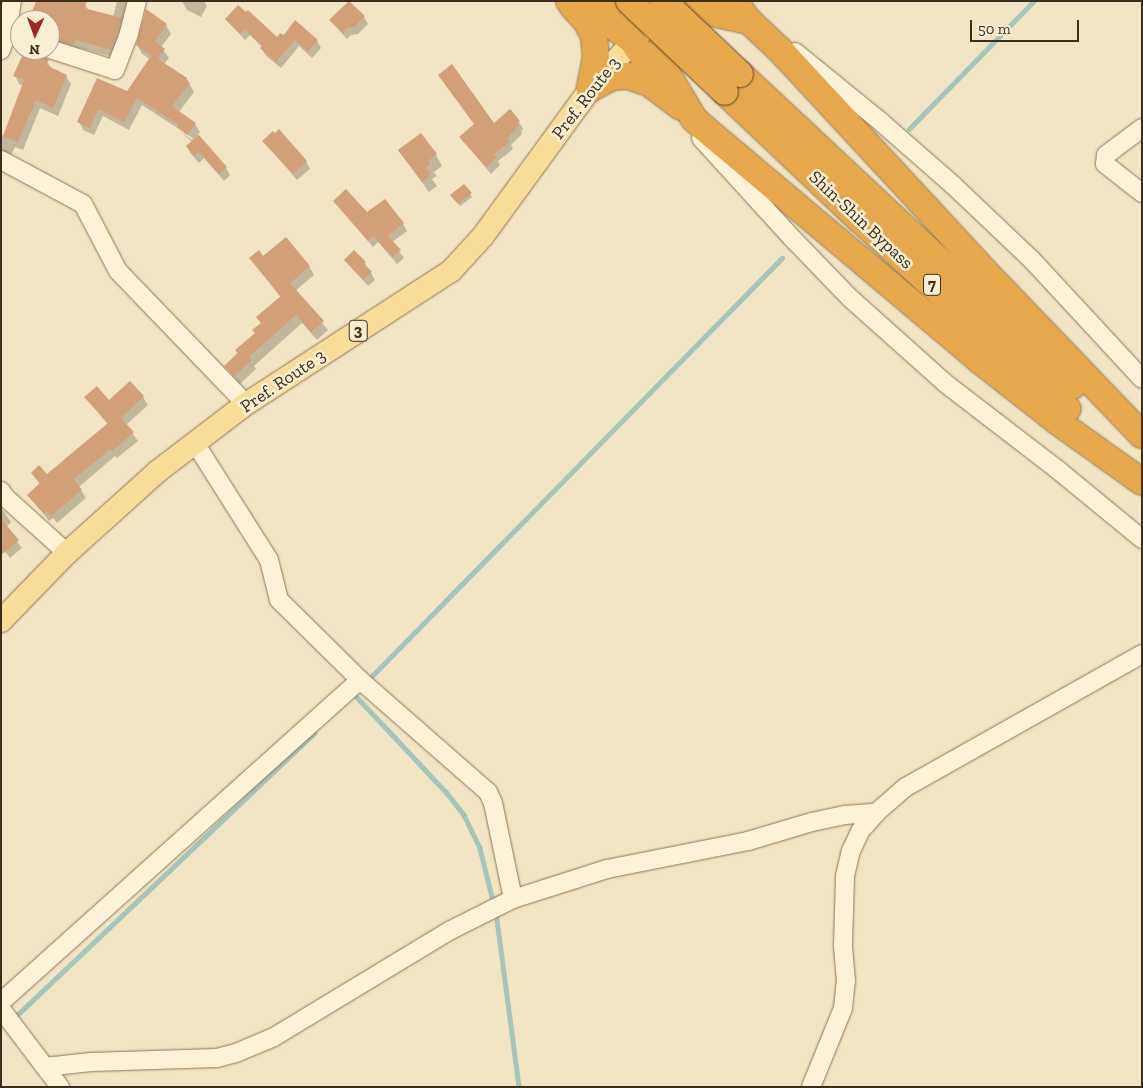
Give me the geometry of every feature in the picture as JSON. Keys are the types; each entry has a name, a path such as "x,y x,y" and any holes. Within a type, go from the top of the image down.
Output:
{"highway":[{"path":"568,1 596,15 632,40 671,97"},
{"path":"568,1 587,22 594,36 596,57 590,89"},
{"name":"Shin-Shin Bypass","path":"629,1 733,83 1142,447"},
{"path":"596,15 664,4 708,12 729,9 780,50 997,284 1142,435"},
{"path":"664,4 666,72 699,124"},
{"name":"Shin-Shin Bypass","path":"664,4 733,83 859,219 1089,429 1142,474"},
{"path":"590,89 612,77 628,76 649,83 671,97 699,124 986,364 1058,422 1142,482"}],"main road":[{"name":"Pref. Route 3","path":"1,622 67,553 158,471 246,404 451,271 483,236 590,89 664,4"}],"street":[{"path":"60,52 115,70 129,32 137,1"},
{"path":"1,50 10,38"},
{"path":"780,50 790,49 801,57 881,122 954,186 1031,259 1142,378"},
{"path":"699,124 702,140 850,298 945,383 1058,470 1142,539"},
{"path":"1142,128 1106,155 1105,164 1142,193"},
{"path":"1,160 84,204 118,271 246,404"},
{"path":"195,443 269,560 279,600 360,680 488,792 493,803 513,899"},
{"path":"1,491 6,498 67,553"},
{"path":"811,1087 843,1008 846,981 843,945 845,876 851,852 862,830 876,813 906,787 1142,654"},
{"path":"1,1002 360,680"},
{"path":"45,1067 91,1062 217,1058 236,1054 274,1037 449,931 513,899 607,869 748,841 844,815 876,813"},
{"path":"1,1009 60,1087"}],"building":[{"path":"36,1 87,1 84,8 122,18 111,50 76,40 73,45 60,42 60,10 33,10"},
{"path":"349,1 365,16 354,27 347,28 343,33 329,20"},
{"path":"238,5 246,12 248,10 277,37 280,33 284,35 295,20 318,40 308,52 295,40 276,62 260,48 262,46 245,29 240,34 225,19"},
{"path":"146,9 167,24 155,41 165,49 158,59 187,78 190,83 172,106 196,123 187,135 177,127 179,125 137,98 124,122 98,109 90,128 77,122 97,78 127,91 151,56 136,45"},
{"path":"20,60 49,60 46,65 67,75 53,108 36,100 18,142 3,136 24,80 13,76"},
{"path":"452,64 494,123 510,109 520,121 517,124 519,126 507,138 510,142 494,154 497,157 486,167 459,137 474,124 438,75"},
{"path":"279,129 307,161 293,174 262,141 273,131 275,133"},
{"path":"421,133 437,154 428,161 431,164 426,168 431,174 422,182 398,150"},
{"path":"199,135 227,167 219,174 199,152 194,156 186,146"},
{"path":"464,184 472,193 458,204 450,195"},
{"path":"346,189 367,212 385,199 404,223 388,236 401,250 393,257 373,236 368,241 333,201"},
{"path":"286,237 310,266 290,283 324,321 311,332 296,315 249,357 252,360 234,376 224,366 238,353 235,350 255,333 252,330 261,323 256,317 281,296 249,258 259,250 263,256"},
{"path":"354,250 366,262 364,264 372,272 363,280 344,260"},
{"path":"130,381 144,396 121,418 134,432 74,479 82,490 51,516 47,511 44,514 27,495 40,483 31,473 39,465 47,474 108,423 84,397 97,386 109,400"},
{"path":"1,519 19,540 1,555"}],"waterway":[{"path":"909,129 1034,1"},
{"path":"366,682 782,258"},
{"path":"354,694 447,793 464,815 480,848 494,905"},
{"path":"14,1018 314,733"},
{"path":"496,912 519,1087"}]}
